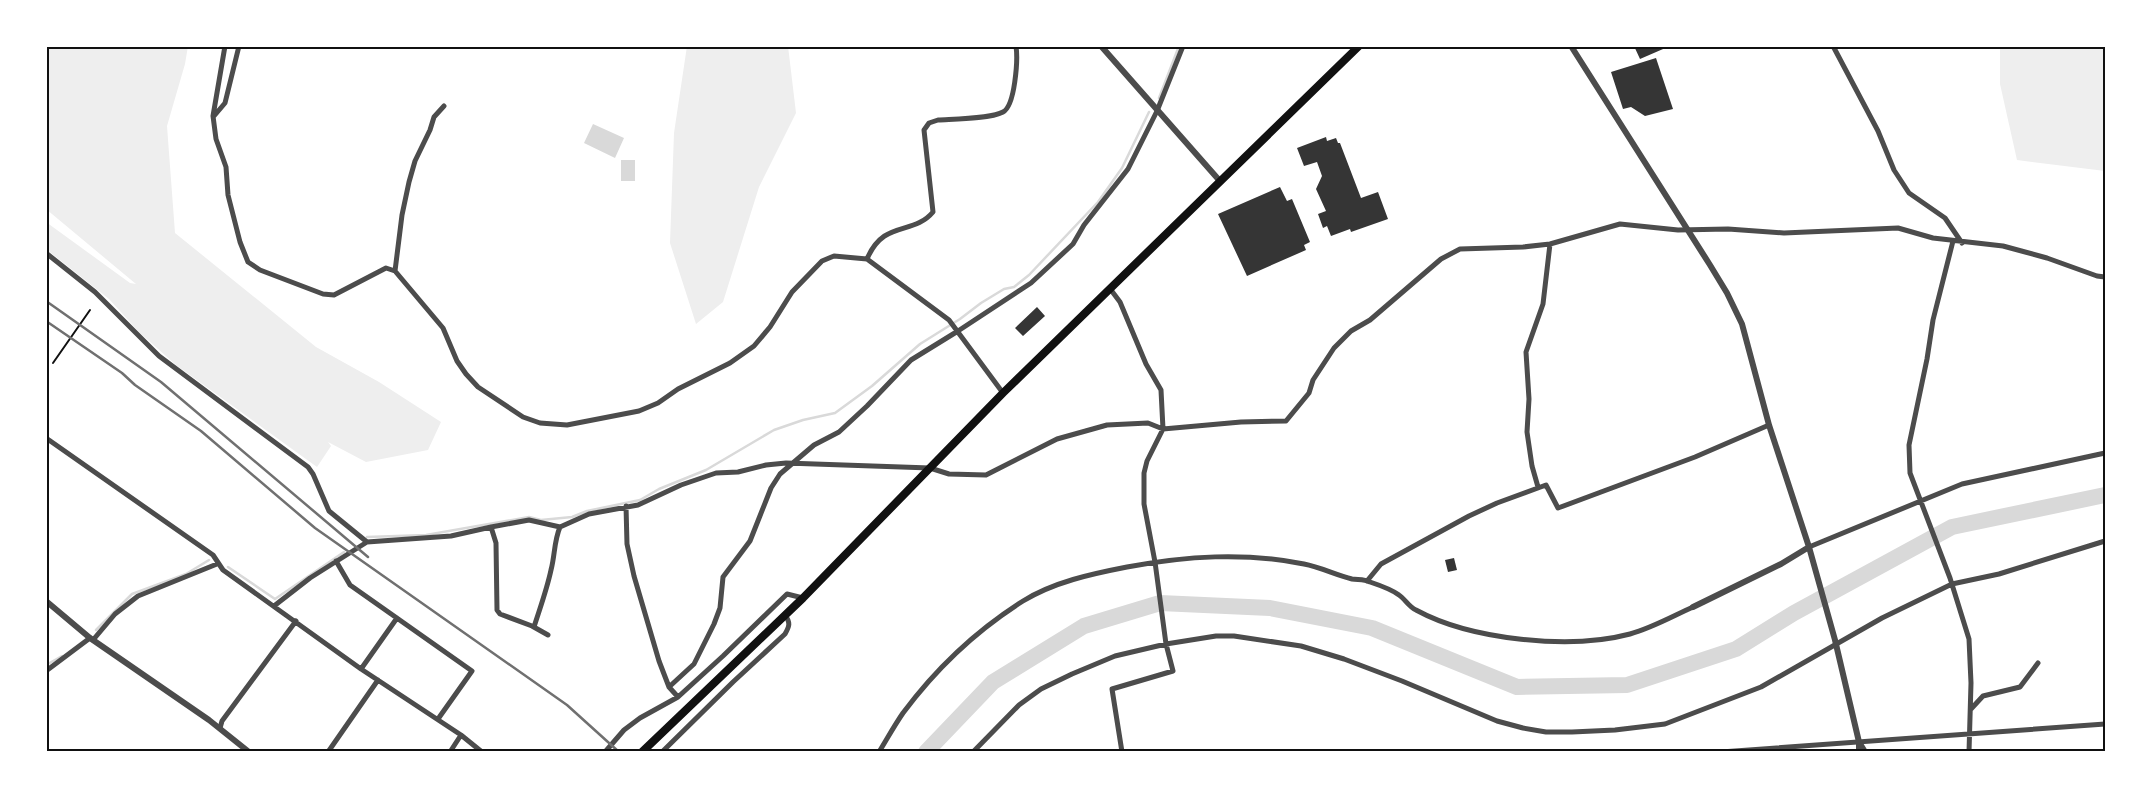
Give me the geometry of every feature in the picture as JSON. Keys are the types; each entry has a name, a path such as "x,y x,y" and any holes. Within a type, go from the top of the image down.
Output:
{"main road":[{"path":"642,752 803,598 1003,393 1111,290 1220,180 1359,46"}],"street":[{"path":"225,46 213,116 216,139 226,167 228,195 240,242 248,262 260,270 323,294 334,295 386,268 395,271 443,328 457,361 466,374 478,386 523,417 540,423 567,426 639,411 658,403 678,389 730,363 754,346 770,327 792,292 822,260 834,256 867,259 949,320 1003,393"},
{"path":"213,116 225,103 239,46"},
{"path":"867,259 872,245 890,231 924,221 933,212 924,130 929,123 938,120 994,114 1005,111 1010,106 1015,78 1016,46"},
{"path":"1101,46 1220,180"},
{"path":"668,687 694,664 720,608 723,577 750,541 771,488 780,474 814,445 839,432 911,360 1031,283 1073,244 1084,226 1128,170 1158,110 1183,46"},
{"path":"1572,46 1727,293 1742,324 1769,425 1811,555 1835,643 1859,742 1859,752"},
{"path":"1833,46 1878,131 1894,170 1909,194 1945,218 1962,243"},
{"path":"395,271 408,182 434,117 444,106"},
{"path":"274,606 336,561 367,542 451,536 529,520 560,527 589,514 638,505 681,485 716,473 738,472 766,465 886,465 930,468 949,474 976,476 986,475 1057,439 1107,425 1148,423 1163,429 1241,422 1286,421 1309,393 1313,380 1334,348 1351,331 1370,320 1441,258 1460,249 1550,244 1620,224 1784,233 1898,228 1953,242 2002,246 2105,277"},
{"path":"1953,242 1933,320 1928,359 1909,445 1910,472 1951,581 1969,640 1971,709 1968,752"},
{"path":"1538,487 1532,466 1528,432 1529,398 1526,352 1543,304 1550,244"},
{"path":"46,253 95,292 159,356 308,467 329,511 367,542"},
{"path":"1111,290 1120,302 1146,364 1161,390 1163,429 1147,461 1144,473 1144,504 1155,562 1166,644 1173,671 1112,689 1122,752"},
{"path":"1367,580 1381,564 1461,520 1538,487 1546,485 1558,508 1695,457 1769,425"},
{"path":"46,438 213,555 217,564 223,570 378,680 438,719 482,752"},
{"path":"879,752 903,714 944,665 1000,616 1025,600 1085,575 1155,562 1215,556 1264,558 1304,564 1352,579 1367,580 1399,595 1414,610 1479,632 1525,640 1588,641 1631,634 1694,607 1809,548 1922,504 1962,484 2105,453"},
{"path":"626,506 628,552 659,661 668,687 678,697"},
{"path":"491,527 496,543 495,605 497,610 500,614 534,627 548,635"},
{"path":"534,627 549,581 553,563 554,540 560,527"},
{"path":"972,752 1020,705 1041,689 1095,663 1166,644 1199,638 1234,636 1301,646 1344,659 1498,721 1546,732 1615,730 1664,724 1761,687 1835,643 1951,581 1999,574 2105,541"},
{"path":"336,561 350,585 472,671 438,719"},
{"path":"46,671 91,639 114,614 138,596 217,564"},
{"path":"605,752 624,730 678,697 787,594 803,598"},
{"path":"46,601 91,639 220,728 249,752"},
{"path":"662,752 785,634 789,627 789,620 785,615"},
{"path":"361,668 397,618"},
{"path":"220,728 222,721 296,621"},
{"path":"1971,709 1984,696 2020,688 2038,663"},
{"path":"328,752 378,680"},
{"path":"1720,752 2105,724"},
{"path":"450,752 461,736"},
{"path":"1859,742 1865,752"}],"path":[{"path":"53,363 90,310"}],"shaded area":[{"path":"46,46 188,46 185,64 167,126 175,233 316,347 379,382 441,422 428,450 366,462 328,442 331,446 317,467 176,365 139,332 109,299 46,249 46,222 130,283 136,284 46,209"},
{"path":"687,46 788,46 796,113 759,187 723,302 696,324 670,243 674,133"},
{"path":"2000,46 2105,46 2105,171 2017,160 2000,84"},
{"path":"593,124 624,138 615,158 584,143"},
{"path":"621,160 635,160 635,181 621,181"}],"building":[{"path":"1634,46 1670,46 1640,59"},
{"path":"1656,58 1673,109 1645,116 1631,107 1623,109 1611,72"},
{"path":"1326,137 1327,141 1336,138 1338,143 1340,143 1361,198 1378,192 1388,219 1351,232 1350,229 1331,236 1327,226 1323,228 1318,214 1326,211 1316,189 1322,176 1317,162 1304,166 1297,148"},
{"path":"1280,187 1287,201 1292,199 1310,242 1304,245 1306,250 1247,276 1218,214"},
{"path":"1037,307 1045,316 1023,336 1015,328"},
{"path":"1454,558 1457,570 1448,572 1445,560"}],"waterway":[{"path":"1159,98 1179,46"},
{"path":"367,537 426,535 529,517 541,520 572,517 587,511 640,500 659,489 706,470 774,430 803,420 835,413 872,386 920,344 1004,289 1014,287 1029,275 1098,202 1122,168 1149,112"},
{"path":"926,752 993,682 1084,626 1160,603 1270,608 1372,628 1517,687 1627,685 1736,649 1794,613 1952,527 2105,495"},
{"path":"228,567 275,599 344,552"},
{"path":"96,630 132,594 186,574 209,560"},
{"path":"46,665 62,656"}],"railway":[{"path":"46,301 161,382 368,557"},
{"path":"46,321 122,373 135,385 201,431 315,528 567,705 619,752"}]}
